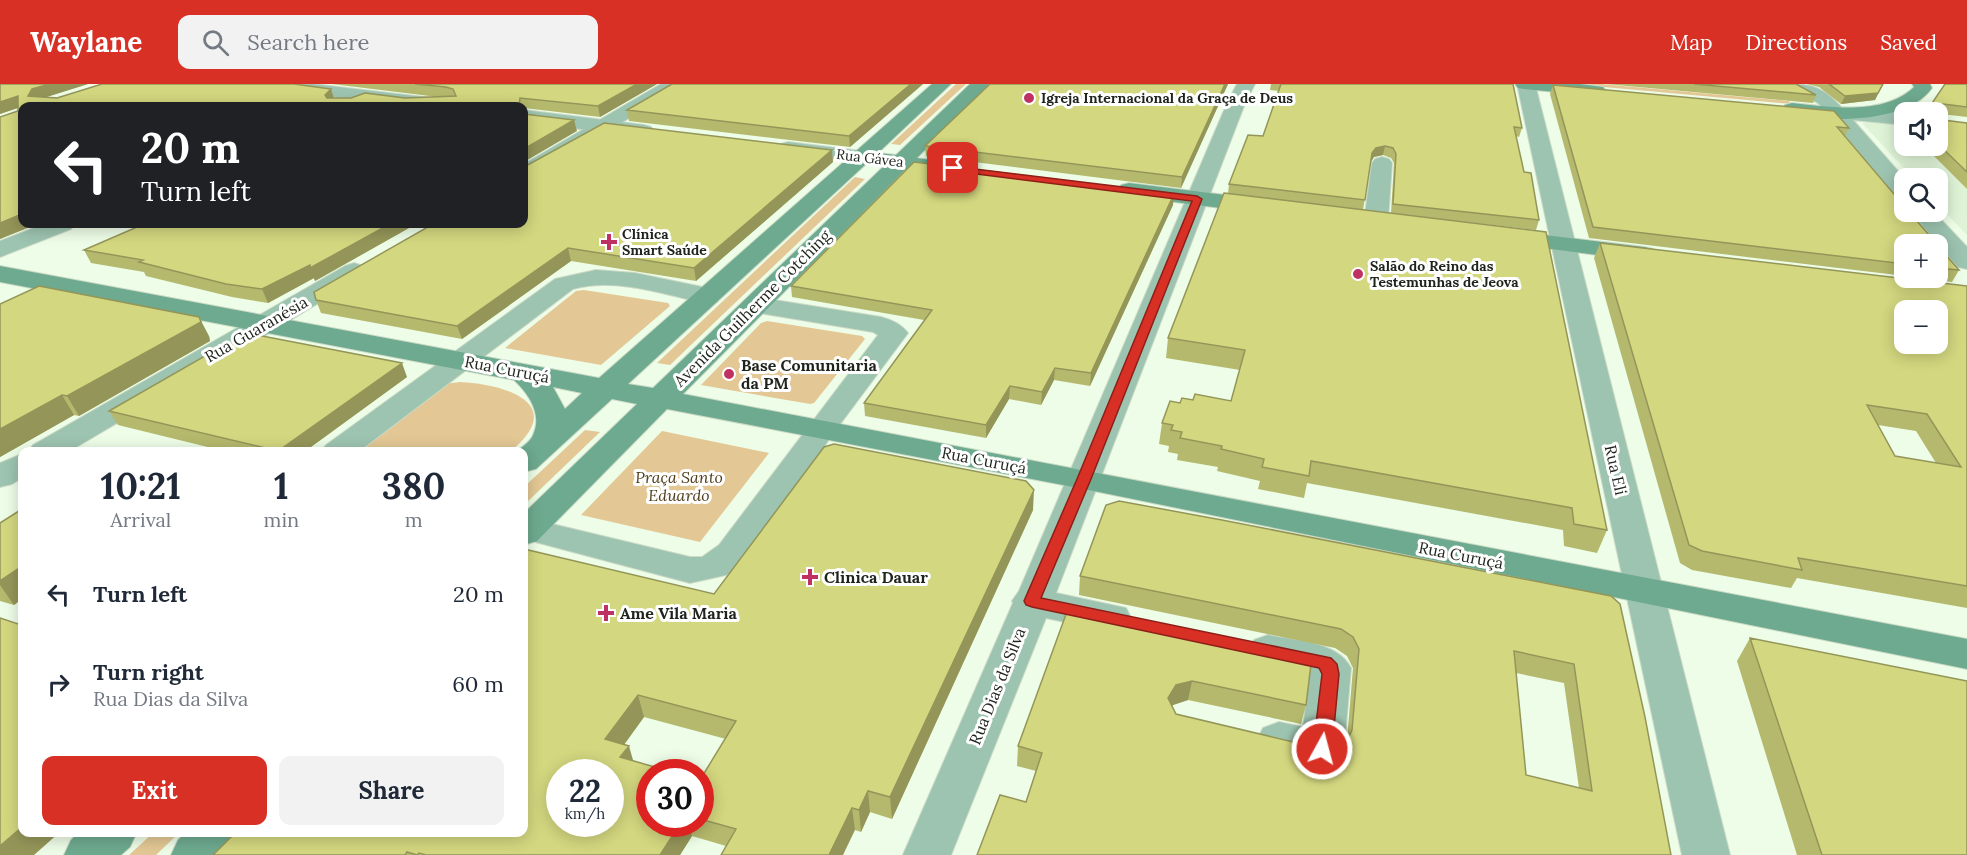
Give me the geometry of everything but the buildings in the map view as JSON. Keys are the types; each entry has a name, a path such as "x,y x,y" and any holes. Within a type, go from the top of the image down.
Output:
{"main road":[{"name":"Avenida Guilherme Cotching","path":"528,458 942,84"},
{"name":"Avenida Guilherme Cotching","path":"528,529 980,84"},
{"path":"1525,84 1614,92"},
{"path":"1788,94 1830,106 1893,106 1919,94 1923,88 1921,84"},
{"path":"1830,106 1870,99 1893,92 1899,87"},
{"name":"Rua Gávea","path":"861,157 976,171"},
{"path":"1103,187 1286,209"},
{"path":"1365,219 1400,224"},
{"path":"1481,234 1662,256"},
{"name":"Rua Curuçá","path":"0,274 266,322 1084,479 1967,654"},
{"path":"521,371 545,394 552,427 548,440"},
{"path":"88,855 108,837"},
{"path":"195,855 213,837"}],"street":[{"path":"270,84 415,102"},
{"path":"528,170 674,84"},
{"name":"Rua Dias da Silva","path":"927,855 1246,84"},
{"name":"Rua Eli","path":"1525,84 1706,855"},
{"path":"1788,94 1830,106 1894,117"},
{"path":"350,102 365,96"},
{"path":"1830,106 1894,179"},
{"path":"528,117 657,133"},
{"name":"Rua Gávea","path":"772,146 861,157"},
{"path":"1365,219 1382,163"},
{"path":"1931,222 1967,262"},
{"path":"0,250 53,228"},
{"name":"Rua Guaranésia","path":"53,447 374,260"},
{"path":"344,447 564,284 574,279 604,277 708,296"},
{"path":"528,531 677,568 705,570 732,554 821,429 894,333 881,325 756,305"},
{"path":"0,477 18,466"},
{"path":"1032,601 1149,625"},
{"path":"1229,642 1320,661 1331,668 1322,749 1243,732"}],"shaded area":[{"path":"1862,123 1894,124 1894,156 1948,156 1948,141 1967,131 1967,235 1948,215 1948,168 1904,168"}],"green space":[{"path":"956,84 966,84 900,145 891,144"},
{"path":"1571,84 1601,84 1789,101 1791,104"},
{"path":"855,177 865,179 670,365 657,363"},
{"path":"584,290 668,303 670,306 601,365 505,348 576,291"},
{"path":"767,321 862,336 865,339 814,403 701,385 761,323"},
{"path":"460,382 477,384 511,392 524,399 532,409 534,420 527,434 515,447 357,447 444,384"},
{"path":"585,430 600,432 528,501 528,483"},
{"name":"Praça Santo Eduardo","path":"662,431 769,453 700,542 581,515"},
{"path":"149,837 175,837 156,855 129,855"}],"place":[{"name":"Igreja Internacional da Graça de Deus","path":"1029,98"},
{"name":"Clínica Smart Saúde","path":"609,242"},
{"name":"Salão do Reino das Testemunhas de Jeova","path":"1358,274"},
{"name":"Base Comunitaria da PM","path":"729,374"},
{"name":"Clinica Dauar","path":"810,577"},
{"name":"Ame Vila Maria","path":"606,613"}],"route":[{"path":"953,168 1197,199 1032,601 1325,663 1331,668 1331,674 1322,749"}]}
